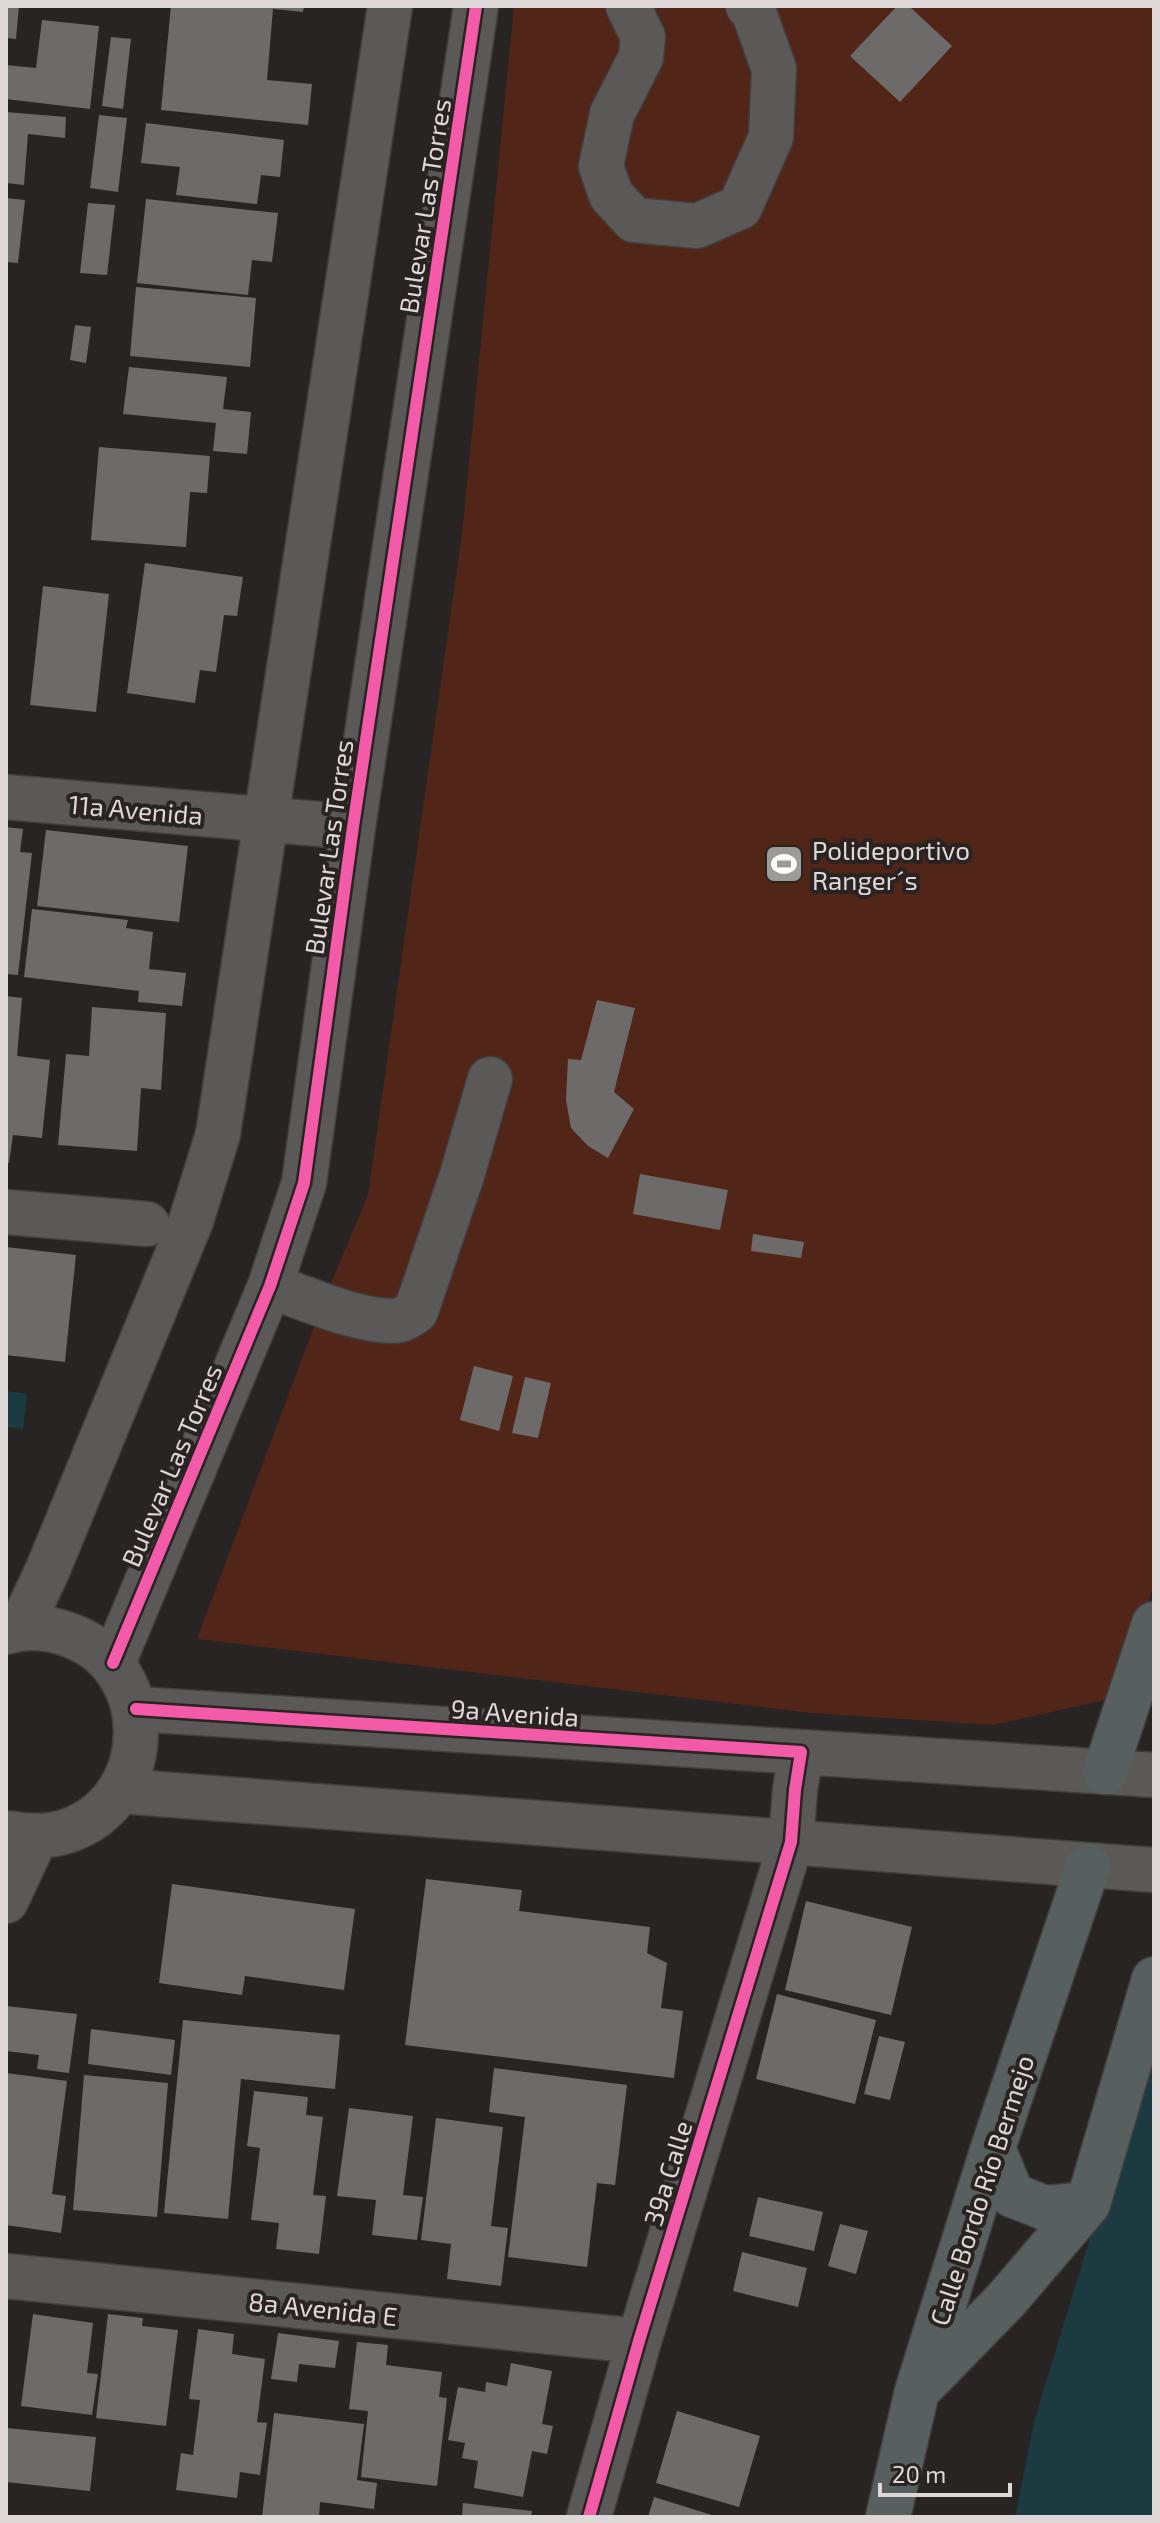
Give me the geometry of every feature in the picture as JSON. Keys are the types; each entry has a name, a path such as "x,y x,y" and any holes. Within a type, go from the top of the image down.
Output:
{"main road":[{"path":"1105,1772 1154,1624"},
{"name":"Calle Bordo Río Bermejo","path":"888,2517 917,2391 993,2148 1088,1866"},
{"path":"917,2391 1006,2300 1088,2204 1154,1979"},
{"path":"993,2148 1012,2195 1045,2208 1088,2204"}],"street":[{"path":"13,1630 48,1569 191,1221 218,1134 390,6"},
{"name":"Bulevar Las Torres","path":"113,1663 270,1286 304,1183 353,827 476,6"},
{"path":"628,6 643,37 641,57 612,114 601,166 611,195 634,220 697,226 740,207 771,137 774,69 753,10 748,6"},
{"name":"11a Avenida","path":"6,797 266,820"},
{"path":"266,820 353,827"},
{"path":"270,1286 354,1314 395,1321 407,1318 416,1311 490,1079"},
{"path":"6,1212 147,1224"},
{"path":"6,1901 21,1835 68,1831 98,1815 120,1791 132,1765 138,1737 136,1709 127,1684 113,1663 86,1641 55,1629 13,1630"},
{"name":"9a Avenida","path":"136,1709 1154,1775"},
{"path":"791,1842 801,1752"},
{"path":"120,1791 1154,1870"},
{"name":"39a Calle","path":"589,2517 639,2341 791,1842"},
{"name":"8a Avenida E","path":"6,2276 639,2341"}],"shaded area":[{"name":"Polideportivo Ranger´s","path":"514,6 1154,6 1154,1584 1119,1697 993,1725 811,1713 197,1639 324,1300 368,1195 462,534"}],"water":[{"path":"6,1391 27,1394 23,1429 6,1427"},
{"path":"1154,2027 1154,2517 1015,2517 1034,2422"}],"building":[{"path":"6,6 19,6 16,39 6,38"},
{"path":"171,6 304,6 303,12 273,9 267,80 312,84 308,125 161,110"},
{"path":"897,6 909,6 952,46 900,102 850,56"},
{"path":"42,20 99,26 90,109 6,99 6,65 36,68"},
{"path":"111,37 131,39 123,109 102,106"},
{"path":"6,112 66,117 65,138 28,134 24,185 6,183"},
{"path":"99,115 127,118 118,192 90,188"},
{"path":"146,123 284,140 280,177 261,175 257,204 176,195 180,167 141,163"},
{"path":"6,198 25,200 18,263 6,262"},
{"path":"146,199 278,213 272,262 252,260 248,295 137,283"},
{"path":"88,203 115,205 107,275 80,273"},
{"path":"136,287 256,298 250,367 130,356"},
{"path":"75,325 91,327 86,363 70,360"},
{"path":"129,367 227,377 223,409 251,412 247,454 213,451 216,423 123,414"},
{"path":"99,447 210,456 207,493 190,492 186,547 91,540"},
{"path":"145,563 243,577 237,616 224,615 216,672 200,670 195,703 127,693"},
{"path":"43,586 109,594 96,712 30,705"},
{"path":"6,827 23,829 20,852 32,853 18,975 6,974"},
{"path":"46,830 188,846 179,922 37,906"},
{"path":"32,909 128,920 126,928 153,932 149,969 186,973 182,1006 138,1002 139,991 24,977"},
{"path":"6,996 22,998 17,1056 50,1060 42,1138 13,1135 9,1163 6,1163"},
{"path":"597,1000 635,1008 614,1092 634,1109 608,1158 588,1146 571,1128 566,1100 568,1059 581,1060"},
{"path":"92,1007 166,1013 161,1090 141,1088 137,1151 58,1145 66,1054 89,1056"},
{"path":"640,1174 728,1190 720,1230 633,1214"},
{"path":"753,1234 804,1242 801,1258 751,1251"},
{"path":"6,1247 76,1255 65,1362 6,1355"},
{"path":"474,1366 513,1376 499,1431 460,1420"},
{"path":"525,1377 551,1383 538,1438 512,1433"},
{"path":"426,1879 522,1890 519,1911 650,1927 647,1953 667,1963 661,2008 683,2011 674,2078 405,2045"},
{"path":"172,1884 355,1909 344,1990 245,1976 242,1995 159,1983"},
{"path":"806,1901 912,1927 891,2015 785,1990"},
{"path":"777,1994 876,2020 855,2104 756,2079"},
{"path":"6,2006 77,2014 69,2073 37,2069 39,2055 6,2051"},
{"path":"183,2020 340,2035 335,2089 241,2079 228,2219 164,2213"},
{"path":"91,2029 175,2040 171,2075 88,2064"},
{"path":"879,2036 905,2042 890,2100 864,2094"},
{"path":"494,2068 627,2085 615,2185 597,2183 587,2267 508,2257 525,2117 489,2112"},
{"path":"6,2073 67,2081 52,2194 66,2196 61,2233 6,2225"},
{"path":"84,2075 168,2083 157,2217 73,2210"},
{"path":"254,2091 308,2097 306,2115 323,2117 313,2195 326,2196 319,2254 276,2249 279,2223 251,2220 260,2148 247,2146"},
{"path":"349,2108 413,2116 403,2195 423,2197 417,2240 372,2235 376,2200 337,2196"},
{"path":"436,2118 503,2127 491,2226 508,2228 501,2286 447,2279 451,2244 421,2240"},
{"path":"758,2197 823,2212 814,2251 749,2236"},
{"path":"840,2224 868,2231 856,2274 828,2266"},
{"path":"742,2252 807,2268 798,2307 733,2291"},
{"path":"33,2314 93,2323 87,2373 98,2374 92,2415 21,2406"},
{"path":"108,2314 143,2318 142,2326 178,2330 166,2426 96,2418"},
{"path":"198,2329 234,2334 232,2354 265,2359 257,2422 267,2423 260,2475 240,2472 237,2498 176,2490 181,2453 193,2455 200,2400 189,2399"},
{"path":"278,2333 339,2341 335,2368 299,2364 297,2382 271,2379"},
{"path":"357,2342 388,2345 386,2365 442,2372 439,2397 447,2398 437,2486 361,2477 368,2411 349,2409"},
{"path":"511,2363 552,2371 542,2424 553,2426 547,2454 532,2451 523,2497 474,2488 478,2461 462,2458 465,2443 448,2440 458,2387 485,2392 486,2382 507,2386"},
{"path":"677,2411 760,2436 739,2507 656,2483"},
{"path":"274,2413 364,2424 357,2480 377,2483 374,2509 320,2502 319,2517 262,2517"},
{"path":"7,2428 96,2437 90,2491 6,2482"},
{"path":"654,2497 715,2516 715,2517 648,2517"},
{"path":"463,2503 532,2511 531,2517 462,2517"}],"cycle path":[{"path":"113,1663 270,1286 304,1183 353,827 476,6"},
{"path":"136,1709 801,1752 791,1842 639,2341 589,2517"}],"place":[{"name":"Polideportivo Ranger´s","path":"784,864"}]}
